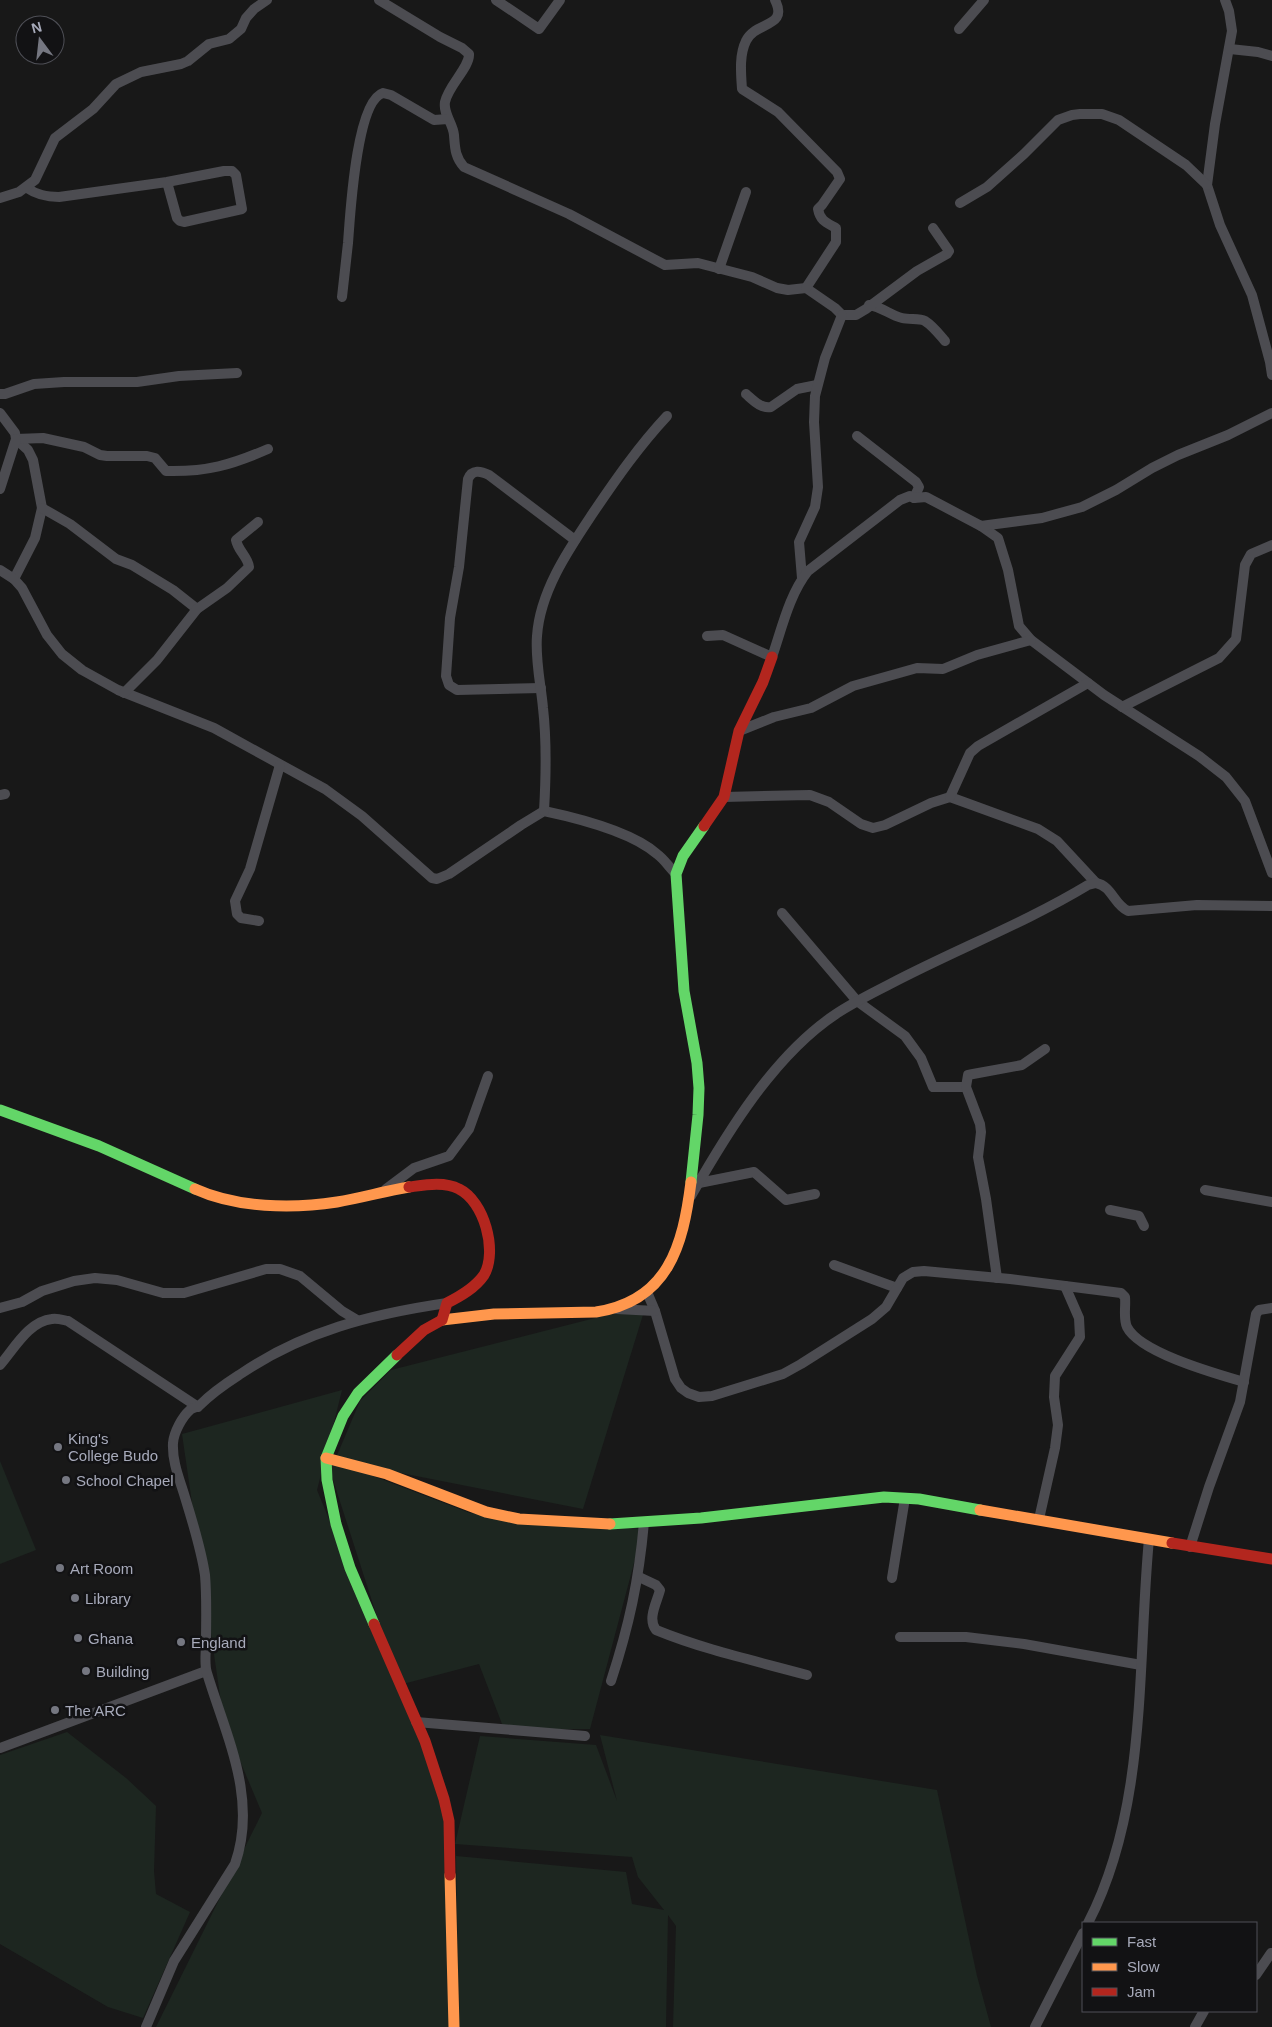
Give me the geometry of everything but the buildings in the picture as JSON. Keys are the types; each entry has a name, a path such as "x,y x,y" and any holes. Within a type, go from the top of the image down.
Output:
{"street":[{"path":"0,198 27,188 35,180 55,138 93,109 116,84 141,72 188,61 209,44 229,39 241,29 246,18 254,9 267,0"},
{"path":"379,0 462,48 469,54 468,61 451,86 445,101 448,119 454,132 458,161 464,167 569,214 627,243 658,263 670,266 698,263 752,277 782,289 806,288 836,308 842,315 856,315 917,272 948,254 949,251 933,228"},
{"path":"496,0 539,29 560,0"},
{"path":"775,0 779,9 779,15 776,20 760,27 746,39 742,55 742,88 778,112 837,172 840,179 818,209 818,214 825,223 836,228 836,242 806,288"},
{"path":"959,29 984,0"},
{"path":"1225,0 1231,20 1230,49 1215,124 1207,185 1220,226 1252,295 1272,375"},
{"path":"1230,49 1258,52 1272,56"},
{"path":"342,297 353,180 358,151 365,121 377,97 379,94 387,94 434,120 448,119"},
{"path":"960,203 987,187 1058,120 1080,114 1110,115 1119,120 1186,164 1207,185"},
{"path":"27,188 35,194 59,197 232,171 236,174 242,209 184,222 180,221 177,218 167,182"},
{"path":"720,269 746,192"},
{"path":"869,306 881,308 899,318 927,322 945,341"},
{"path":"802,578 799,542 818,496 814,422 817,385 832,337 842,315"},
{"path":"0,394 6,394 34,384 137,382 179,376 236,373"},
{"path":"746,394 766,408 771,407 797,389 817,385"},
{"path":"0,413 15,433 16,439 0,489"},
{"path":"981,526 1042,518 1082,507 1178,455 1228,435 1272,413"},
{"path":"544,811 545,736 536,654 538,627 550,588 575,540 630,459 667,416"},
{"path":"857,436 916,482 920,488 914,498"},
{"path":"16,439 43,438 107,456 147,456 155,458 166,471 188,472 216,468 238,462 268,449"},
{"path":"14,579 35,538 42,508 34,460 28,450 16,439"},
{"path":"541,688 457,690 449,684 446,676 450,618 459,567 470,474 482,471 489,475 575,540"},
{"path":"611,1310 647,1292 655,1286 670,1267 684,1234 690,1199 699,1087 684,991 676,874 683,856 724,797 739,731 763,682 790,601 802,578 819,561 900,500 910,496 914,498 926,497 981,526 998,538 1008,570 1019,626 1032,640 1088,683 1226,776 1245,800 1272,873"},
{"path":"42,508 70,524 116,559 132,565 173,590 197,609"},
{"path":"124,692 157,660 197,609 227,588 249,567 249,563 238,547 236,540 258,522"},
{"path":"1122,707 1219,658 1231,646 1236,638 1247,561 1255,551 1272,545"},
{"path":"0,570 14,579 22,588 48,635 62,654 82,670 124,692 214,728 344,801 432,878 449,874 544,811 579,819 634,840 656,853 676,874"},
{"path":"707,636 723,635 772,656"},
{"path":"739,731 774,717 810,708 853,686 917,668 943,669 977,655 1032,640"},
{"path":"950,797 970,753 978,746 1088,683"},
{"path":"259,921 241,918 237,914 236,901 250,869 280,764"},
{"path":"724,797 810,794 829,802 861,824 873,828 885,825 931,803 950,797 1038,830 1057,841 1096,883 1107,888 1120,906 1128,911 1196,905 1272,906"},
{"path":"690,1199 723,1141 776,1070 811,1034 835,1015 857,1001 949,954 1009,928 1063,901 1088,885 1096,883"},
{"path":"782,913 857,1001 906,1036 921,1058 933,1087 966,1086"},
{"path":"997,1278 978,1157 980,1124 966,1086 968,1075 1022,1065 1045,1050"},
{"path":"381,1193 414,1168 449,1156 469,1129 488,1076"},
{"path":"0,1110 99,1146 204,1193 220,1198 279,1206 334,1202 436,1184 458,1188 475,1203 486,1228 489,1244 489,1261 482,1277 474,1287 447,1303 357,1320 300,1340 253,1365 206,1397 198,1407 190,1409 179,1425 173,1443 175,1466 184,1493 205,1575 206,1671 234,1752 242,1784 243,1830 240,1848 234,1864 174,1962 146,2027"},
{"path":"699,1183 754,1172 786,1200 815,1194"},
{"path":"1205,1190 1272,1202"},
{"path":"1110,1210 1139,1216 1144,1226"},
{"path":"834,1265 897,1288"},
{"path":"0,1308 22,1302 42,1291 74,1281 95,1278 117,1280 163,1293 184,1293 266,1269 280,1269 300,1276 342,1311 357,1320"},
{"path":"647,1292 655,1310 675,1379 688,1394 699,1397 712,1396 783,1374 801,1364 872,1319 886,1306 903,1278 913,1272 946,1272 1121,1293 1126,1300 1125,1322 1132,1335 1170,1357 1244,1382"},
{"path":"1039,1519 1056,1448 1058,1425 1054,1397 1055,1376 1080,1337 1079,1318 1065,1286"},
{"path":"442,1320 447,1303"},
{"path":"1190,1547 1209,1487 1240,1402 1256,1314 1259,1310 1272,1308"},
{"path":"454,2027 449,1822 436,1772 350,1568 336,1524 327,1480 326,1458 343,1416 358,1393 424,1330 442,1320 458,1316 655,1310"},
{"path":"0,1365 33,1327 54,1318 68,1321 198,1407"},
{"path":"326,1458 388,1474 486,1512 555,1522 611,1524 644,1522 701,1518 847,1500 884,1497 905,1498 1039,1519 1190,1547 1272,1558"},
{"path":"892,1578 905,1498"},
{"path":"611,1681 626,1634 638,1577 644,1522"},
{"path":"1089,1922 1100,1900 1111,1870 1128,1796 1137,1727 1149,1539"},
{"path":"638,1577 656,1585 660,1590 652,1619 656,1630 713,1650 807,1675"},
{"path":"900,1637 940,1636 975,1638 1024,1644 1142,1665"},
{"path":"0,1748 206,1671"},
{"path":"416,1722 585,1736"},
{"path":"1035,2027 1082,1935"},
{"path":"1257,1973 1270,1953"},
{"path":"1195,2027 1203,2012"}],"shaded area":[{"path":"646,1305 583,1509 335,1460 360,1401 391,1370"},
{"path":"342,1390 317,1490 444,1799 452,2027 156,2027 262,1813 224,1723 182,1434"},
{"path":"326,1458 470,1513 643,1529 590,1729 504,1729 479,1664 399,1685"},
{"path":"0,1461 36,1550 0,1564"},
{"path":"67,1732 126,1778 156,1806 154,1871 156,1894 190,1912 143,2018 108,2007 0,1944 0,1755"},
{"path":"600,1735 937,1790 977,1976 991,2027 673,2027 676,1926 668,1915 666,2027 459,2027 456,1856 626,1872 632,1904 664,1910 638,1877 632,1857 455,1844 480,1736 596,1745 617,1801"}],"traffic: fast":[{"path":"691,1182 699,1088 697,1063 684,991 676,874 683,856 704,826"},
{"path":"0,1110 99,1146 195,1189"},
{"path":"374,1624 350,1568 336,1524 327,1480 326,1458 343,1416 358,1393 397,1355"},
{"path":"610,1524 701,1518 884,1497 919,1499 980,1510"}],"traffic: slow":[{"path":"442,1320 494,1314 596,1312 620,1306 640,1296 656,1283 668,1267 683,1228 691,1182"},
{"path":"195,1189 229,1200 247,1203 302,1206 337,1202 409,1187"},
{"path":"326,1458 387,1474 486,1512 519,1519 610,1524"},
{"path":"980,1510 1172,1543"},
{"path":"450,1875 454,2027"}],"traffic: jam":[{"path":"704,826 724,797 739,731 763,682 772,657"},
{"path":"397,1355 424,1330 442,1320 447,1303 457,1298 480,1280 488,1265 490,1253 489,1240 482,1215 468,1195 459,1189 447,1185 434,1184 409,1187"},
{"path":"1172,1543 1272,1559"},
{"path":"374,1624 425,1741 444,1799 449,1821 450,1875"}],"place":[{"name":"King's College Budo","path":"58,1447"},
{"name":"School Chapel","path":"66,1480"},
{"name":"Art Room","path":"60,1568"},
{"name":"Library","path":"75,1598"},
{"name":"Ghana","path":"78,1638"},
{"name":"England","path":"181,1642"},
{"name":"Building","path":"86,1671"},
{"name":"The ARC","path":"55,1710"}]}
